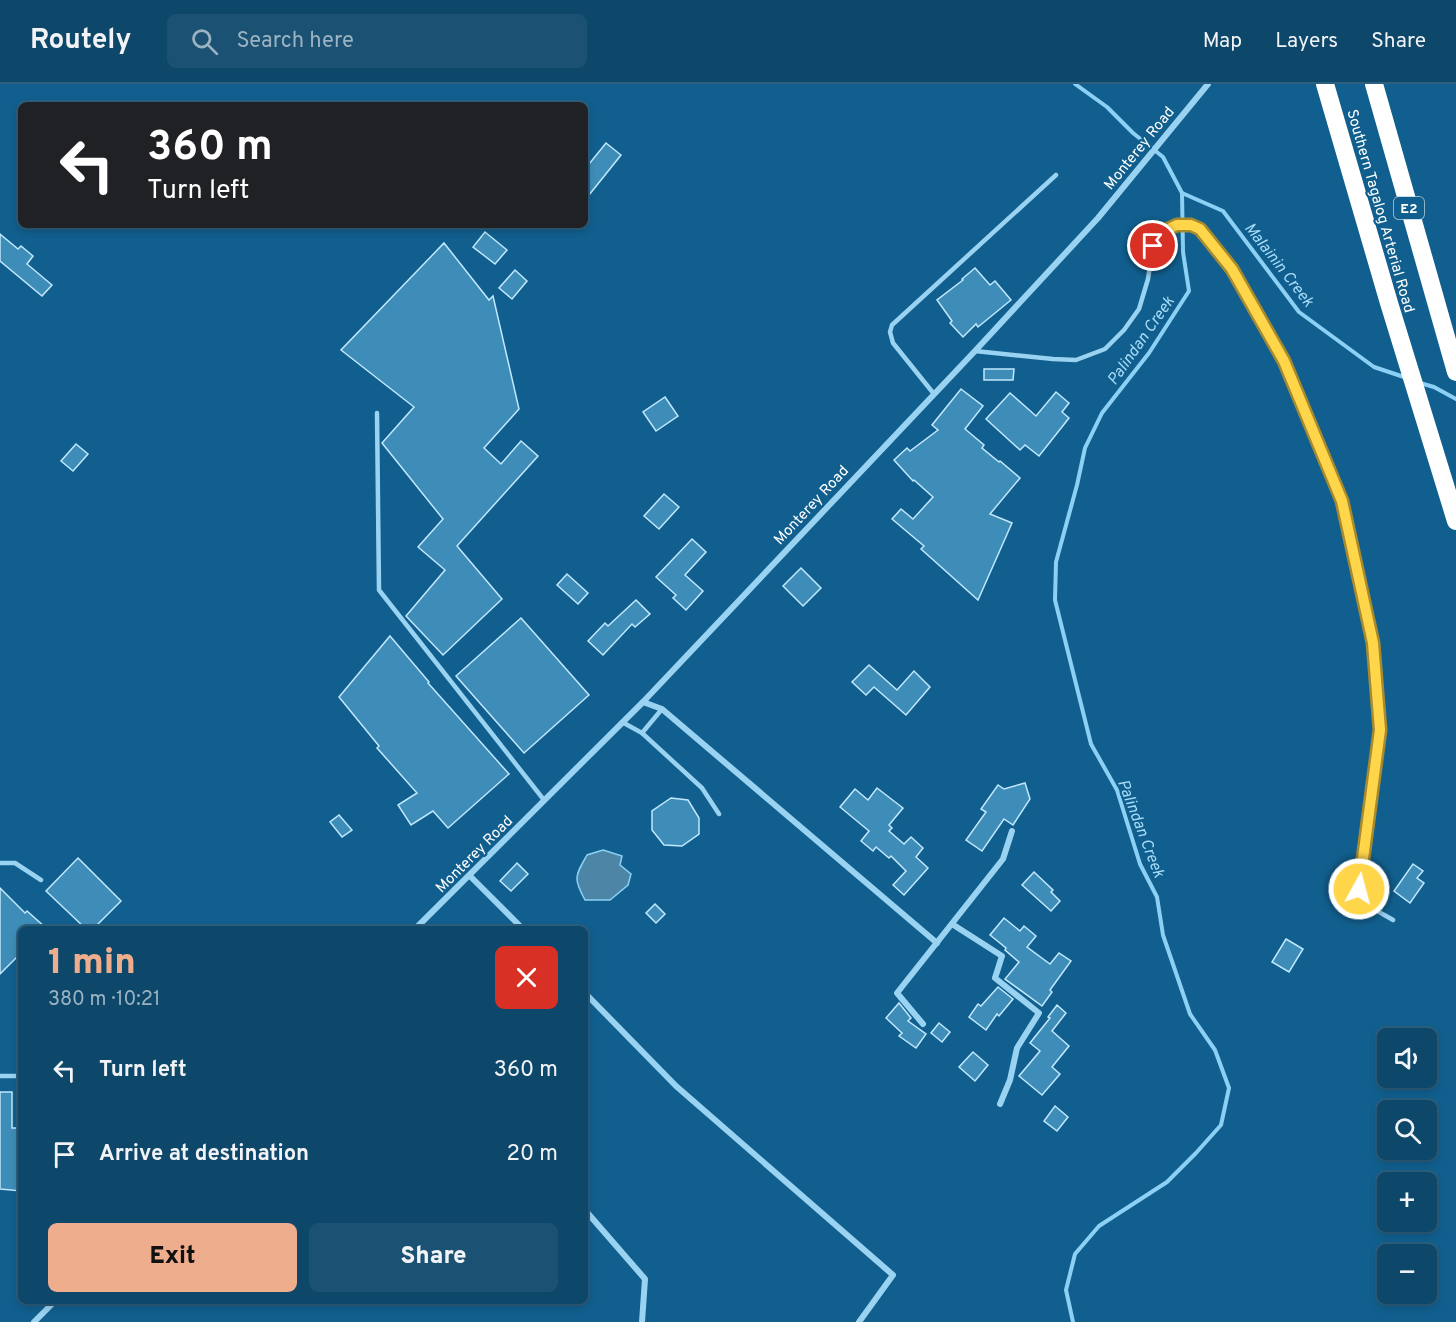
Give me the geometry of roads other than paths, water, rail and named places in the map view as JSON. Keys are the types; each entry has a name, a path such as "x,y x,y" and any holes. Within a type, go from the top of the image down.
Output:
{"highway":[{"name":"Southern Tagalog Arterial Road","path":"1376,89 1456,372"},
{"name":"Southern Tagalog Arterial Road","path":"1327,90 1456,521"}],"street":[{"name":"Monterey Road","path":"418,926 643,702 975,351 1098,218 1208,84"},
{"path":"643,702 662,709 937,943"},
{"path":"923,1024 897,993 1003,859 1012,831"},
{"path":"470,876 520,926"},
{"path":"952,924 1002,956 995,978 1039,1013 1017,1048 1010,1080 1000,1104"},
{"path":"588,996 676,1086 893,1275 859,1322"},
{"path":"588,1213 645,1279 642,1322"},
{"path":"34,1322 52,1304"}],"lane":[{"path":"934,394 893,343 890,332 892,325 1056,175"},
{"path":"975,351 1076,360 1105,349 1124,330 1139,309 1148,279 1153,246 1164,231 1177,225 1191,225 1200,229 1232,269 1284,361 1342,501 1373,643 1380,730 1359,889 1368,905 1393,920"},
{"path":"378,413 379,590 544,800"},
{"path":"642,733 662,709"},
{"path":"622,722 642,733 702,788 719,814"},
{"path":"0,863 15,862 41,880"},
{"path":"0,1076 18,1076"}],"water":[{"path":"603,850 622,856 620,865 631,874 628,885 610,900 585,900 577,882 578,873 587,855"}],"waterway":[{"name":"Palindan Creek","path":"1073,1322 1066,1290 1075,1254 1099,1226 1167,1182 1196,1153 1221,1125 1229,1088 1215,1050 1190,1014 1163,935 1157,897 1140,864 1117,790 1091,744 1055,600 1056,562 1085,448 1102,413 1149,353 1189,291 1183,252 1182,193 1163,157 1133,133 1107,107 1075,84"},
{"name":"Malainin Creek","path":"1182,193 1223,211 1299,312 1374,367 1404,377"},
{"name":"Malainin Creek","path":"1420,383 1434,387 1456,399"}]}
